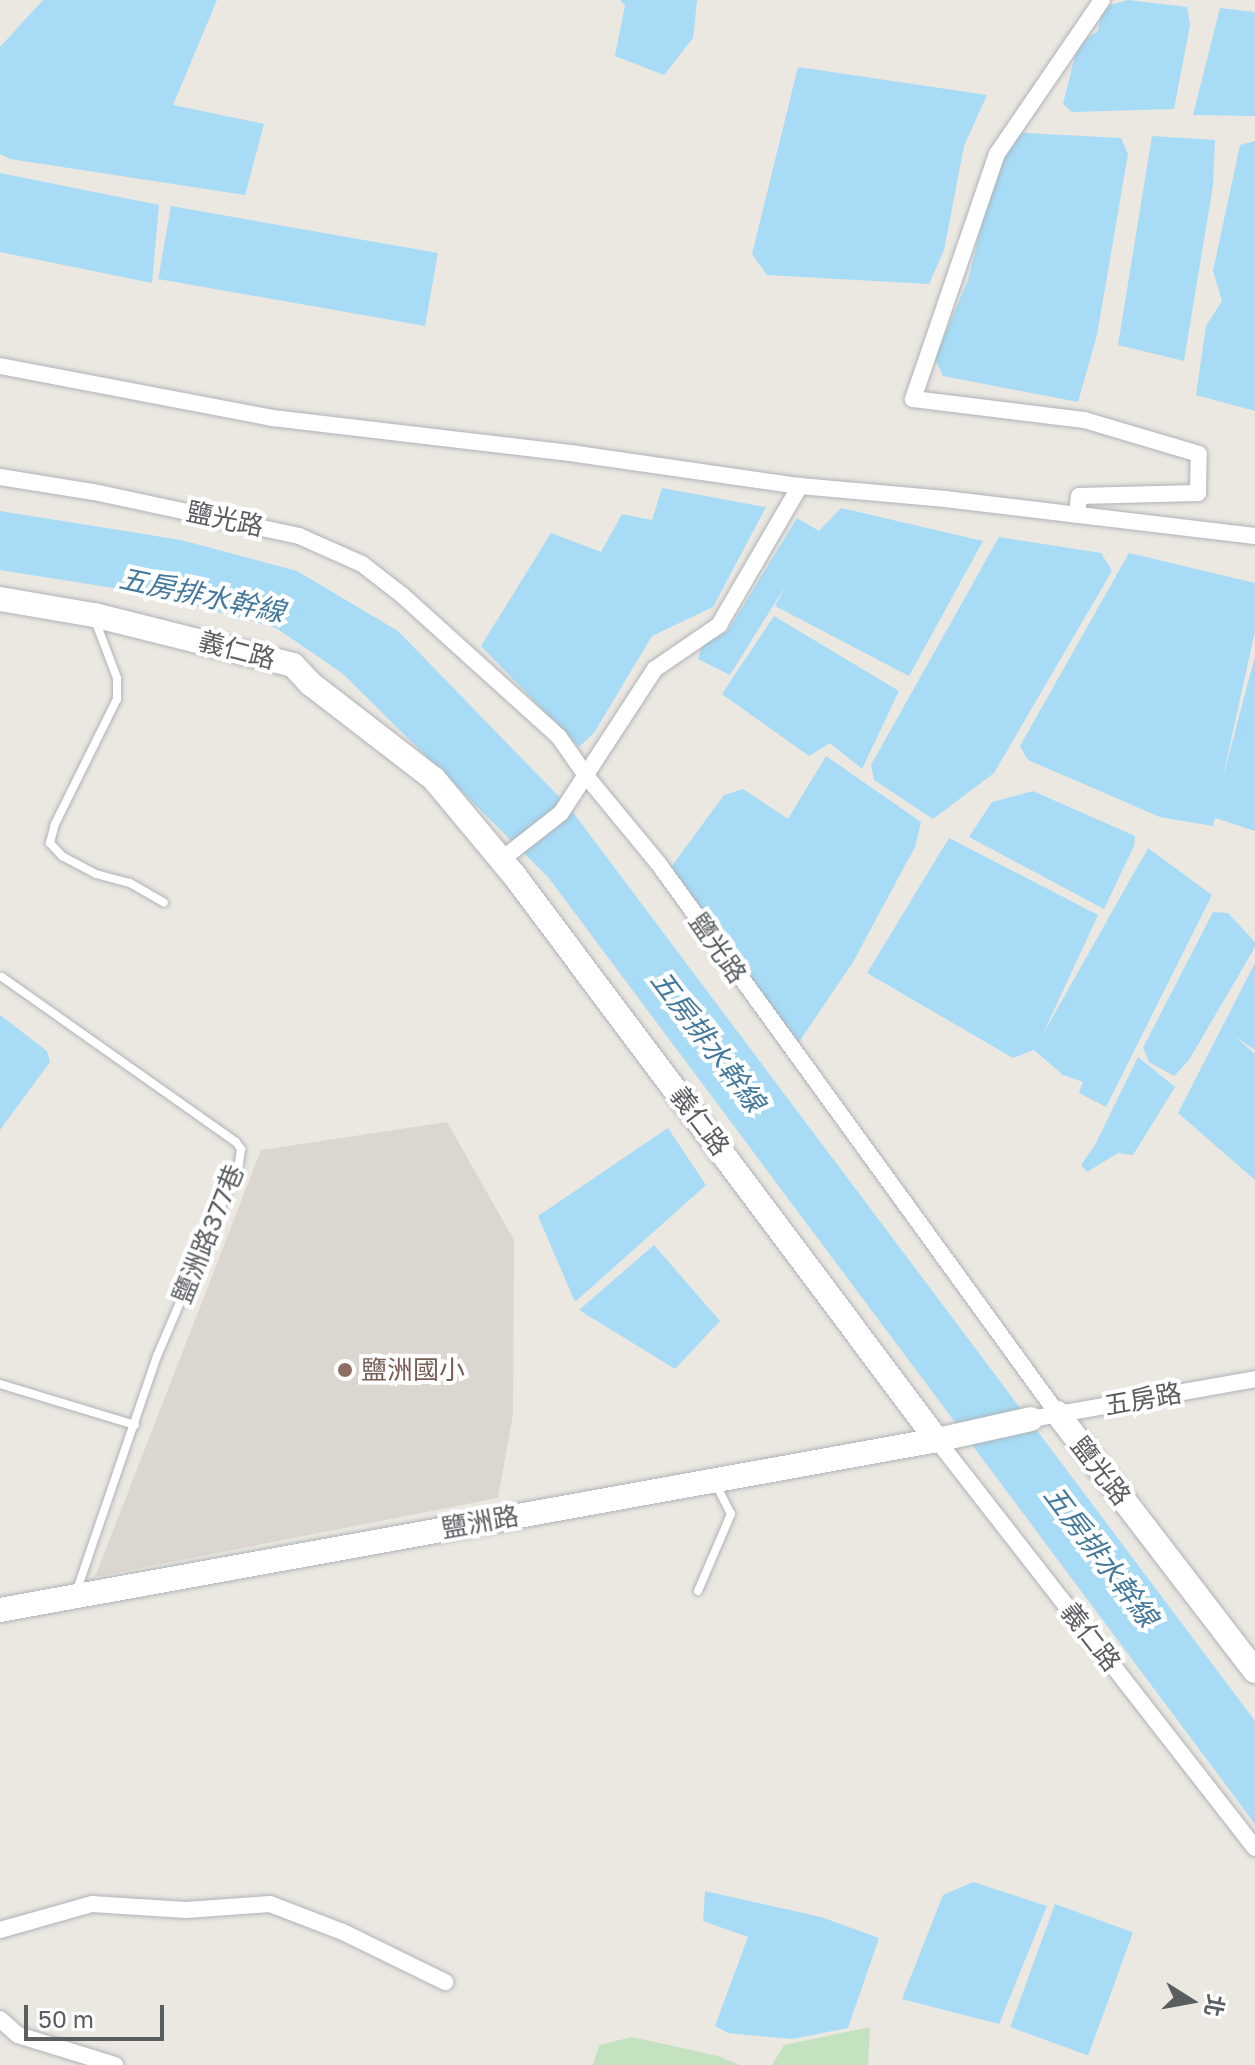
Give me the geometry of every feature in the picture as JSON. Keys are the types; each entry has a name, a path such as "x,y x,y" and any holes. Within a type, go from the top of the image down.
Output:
{"street":[{"path":"1077,515 1079,496 1198,493 1199,454 1084,420 913,399 997,154 1102,0"},
{"path":"0,366 272,418 577,454 800,486 1255,536"},
{"name":"鹽光路","path":"0,477 268,528 299,536 362,564 402,595 559,737 587,777 658,863 1057,1413 1255,1671"},
{"path":"507,855 561,813 655,669 719,625 800,486"},
{"name":"義仁路","path":"0,599 94,615 293,665 311,684 434,779 507,855 755,1192 948,1437 1255,1848"},
{"name":"五房路","path":"1031,1419 1255,1379"},
{"name":"鹽洲路","path":"0,1610 948,1437 1031,1419"},
{"path":"0,1930 92,1904 186,1910 270,1904 343,1932 445,1982"},
{"path":"0,2019 18,2035 115,2065"}],"lane":[{"path":"94,615 117,678 117,699 55,824 50,843 62,856 96,874 130,883 164,903"},
{"name":"鹽洲路377巷","path":"2,977 236,1142 241,1149 239,1164 157,1356 75,1597"},
{"path":"0,1384 135,1425"},
{"path":"698,1591 731,1514 714,1479"}],"shaded area":[{"name":"鹽洲國小","path":"447,1122 514,1240 513,1414 498,1498 95,1577 261,1150"}],"green space":[{"path":"870,2027 868,2065 772,2065 784,2045"},
{"path":"632,2037 718,2056 739,2065 593,2065 599,2045"}],"water":[{"path":"43,0 217,0 173,105 264,124 245,195 10,159 0,154 0,47"},
{"path":"620,0 697,0 693,38 664,75 615,56 625,5"},
{"path":"1128,0 1187,7 1190,25 1174,109 1072,112 1063,104 1078,44 1098,31 1103,7"},
{"path":"1220,8 1255,12 1255,116 1193,115"},
{"path":"798,67 987,95 964,146 944,250 929,284 767,275 752,254"},
{"path":"1005,132 1121,138 1128,154 1097,335 1078,402 943,376 935,358 968,280"},
{"path":"1152,136 1215,140 1213,185 1184,361 1118,345"},
{"path":"1255,141 1255,411 1196,395 1206,326 1222,301 1213,271 1240,145"},
{"path":"0,173 159,205 152,283 0,252"},
{"path":"171,206 438,253 425,326 158,279"},
{"path":"662,488 766,507 713,607 652,636 594,733 579,747 481,646 551,533 601,552 622,514 652,520"},
{"path":"841,508 983,541 909,676 775,606 786,585 730,675 698,659 702,646 728,631 797,518 819,531"},
{"name":"五房排水幹線","path":"0,511 181,540 297,571 398,631 569,807 1255,1721 1255,1824 548,877 342,673 276,628 158,595 0,570"},
{"path":"999,537 1101,553 1112,571 994,773 933,819 874,780 871,765"},
{"path":"1129,553 1255,583 1255,631 1222,781 1255,656 1255,831 1215,818 1213,826 1160,817 1028,760 1020,746"},
{"path":"774,616 899,691 862,769 830,743 809,756 722,694"},
{"path":"826,756 921,822 915,847 853,962 799,1042 666,874 724,795 743,789 788,819"},
{"path":"1033,791 1135,836 1134,846 1104,909 969,837 992,802"},
{"path":"949,838 1098,915 1042,1036 1148,848 1212,895 1106,1107 1079,1093 1083,1082 1063,1075 1034,1050 1013,1058 867,973"},
{"path":"1213,912 1228,913 1255,942 1255,947 1189,1060 1174,1076 1149,1062 1143,1048"},
{"path":"1255,963 1255,1050 1234,1036 1255,1054 1255,1180 1178,1113"},
{"path":"0,1015 47,1051 50,1062 0,1130"},
{"path":"1138,1057 1175,1087 1133,1155 1118,1153 1087,1172 1081,1165 1095,1145"},
{"path":"668,1128 706,1185 575,1302 538,1216"},
{"path":"654,1245 720,1321 675,1369 579,1310"},
{"path":"973,1882 1047,1906 999,2024 902,1999 943,1895"},
{"path":"705,1891 821,1917 879,1938 848,2028 792,2039 728,2033 715,2026 748,1937 703,1921"},
{"path":"1055,1904 1133,1932 1088,2055 1010,2027"}],"place":[{"name":"鹽洲國小","path":"345,1370"}]}
